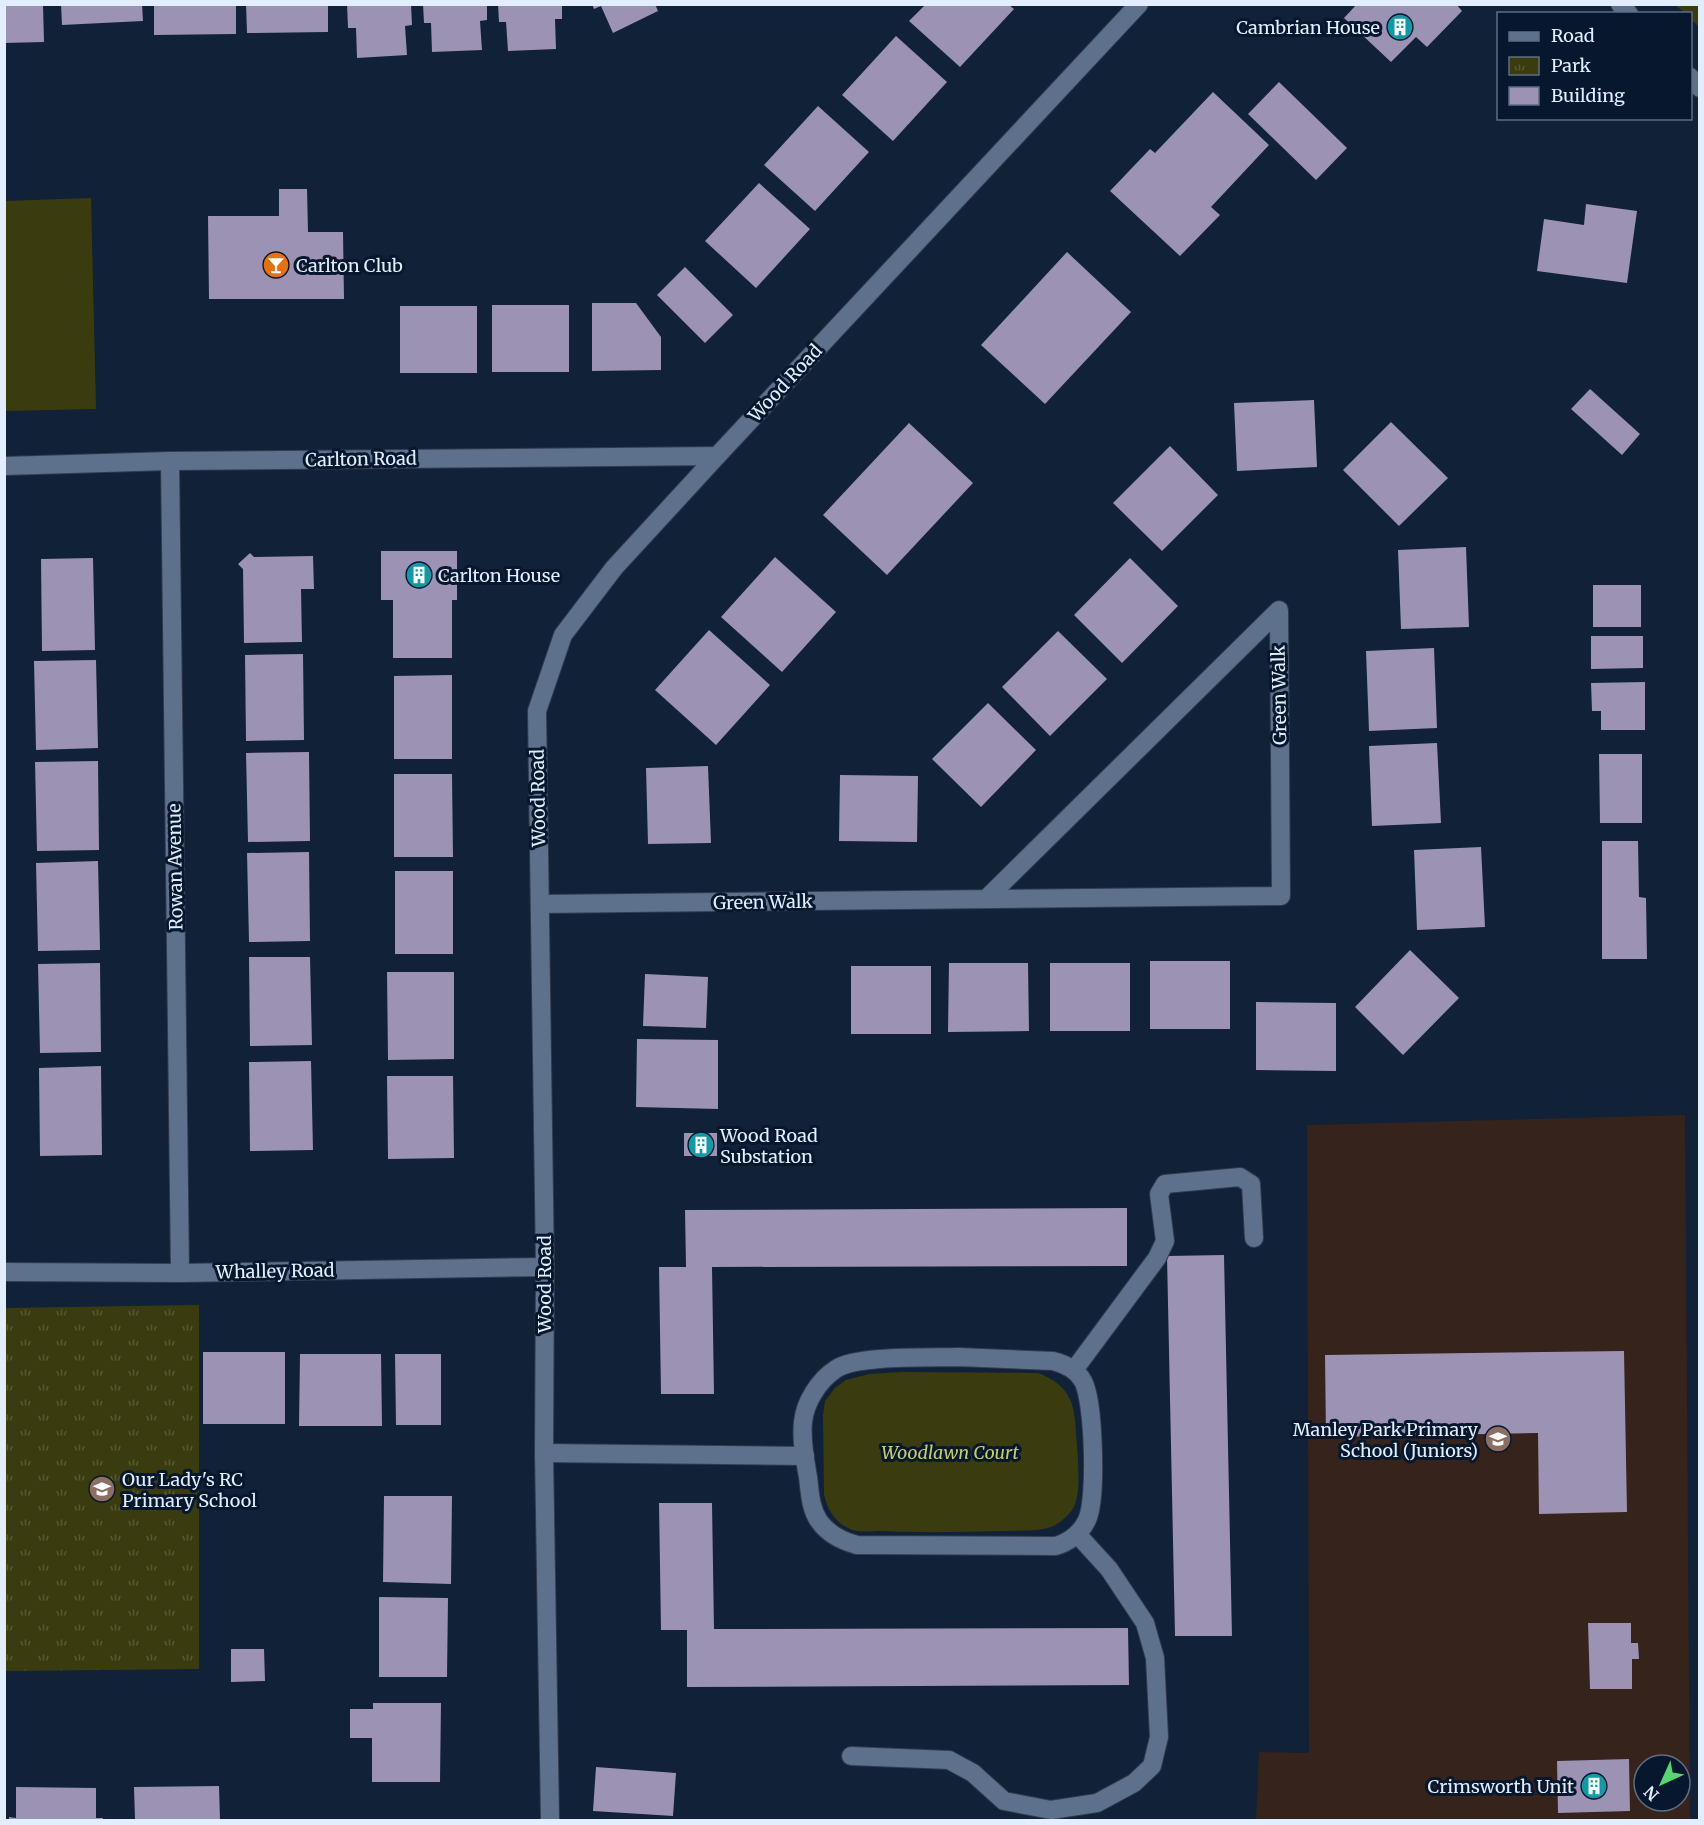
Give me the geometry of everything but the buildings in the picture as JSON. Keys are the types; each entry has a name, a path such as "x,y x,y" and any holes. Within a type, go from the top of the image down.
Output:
{"street":[{"name":"Wood Road","path":"550,1821 537,711 563,635 614,568 1139,4"},
{"name":"Carlton Road","path":"4,466 170,461 717,456"},
{"name":"Rowan Avenue","path":"170,461 180,1273"},
{"name":"Green Walk","path":"540,904 986,900 1281,896 1279,610 986,900"},
{"path":"1074,1370 1157,1258 1165,1241 1159,1194 1165,1184 1240,1177 1251,1184 1254,1238"},
{"name":"Whalley Road","path":"4,1272 180,1273 545,1267"},
{"path":"958,1357 1053,1361 1074,1370 1083,1380 1088,1394 1092,1452 1092,1504 1087,1521 1077,1534 1067,1542 1056,1546 857,1545 846,1542 824,1527 817,1519 811,1502 805,1456 803,1422 816,1388 835,1369 848,1363 866,1360 958,1357"},
{"path":"544,1453 805,1456"},
{"path":"850,1756 949,1760 973,1773 1004,1801 1051,1810 1097,1803 1134,1783 1152,1766 1159,1737 1156,1670 1145,1623 1109,1569 1077,1534"}],"shaded area":[{"name":"Manley Park Primary School (Juniors)","path":"1685,1115 1690,1753 1632,1753 1632,1813 1690,1813 1690,1820 1256,1820 1259,1752 1309,1753 1307,1125"}],"green space":[{"path":"1675,5 1699,5 1699,27 1692,20 1692,12 1684,12"},
{"path":"91,198 96,409 5,411 5,201"},
{"name":"Our Lady's RC Primary School","path":"199,1305 199,1669 5,1671 5,1308"},
{"name":"Woodlawn Court","path":"902,1372 1038,1373 1057,1383 1072,1404 1075,1422 1078,1484 1075,1503 1070,1513 1051,1527 1039,1530 861,1531 850,1529 840,1523 827,1505 824,1494 823,1415 825,1401 835,1388 846,1380 869,1374"}],"place":[{"name":"Cambrian House","path":"1400,27"},
{"name":"Carlton Club","path":"276,265"},
{"name":"Carlton House","path":"419,575"},
{"name":"Wood Road Substation","path":"701,1145"},
{"name":"Manley Park Primary School (Juniors)","path":"1498,1439"},
{"name":"Our Lady's RC Primary School","path":"102,1489"},
{"name":"Crimsworth Unit","path":"1594,1786"}]}
